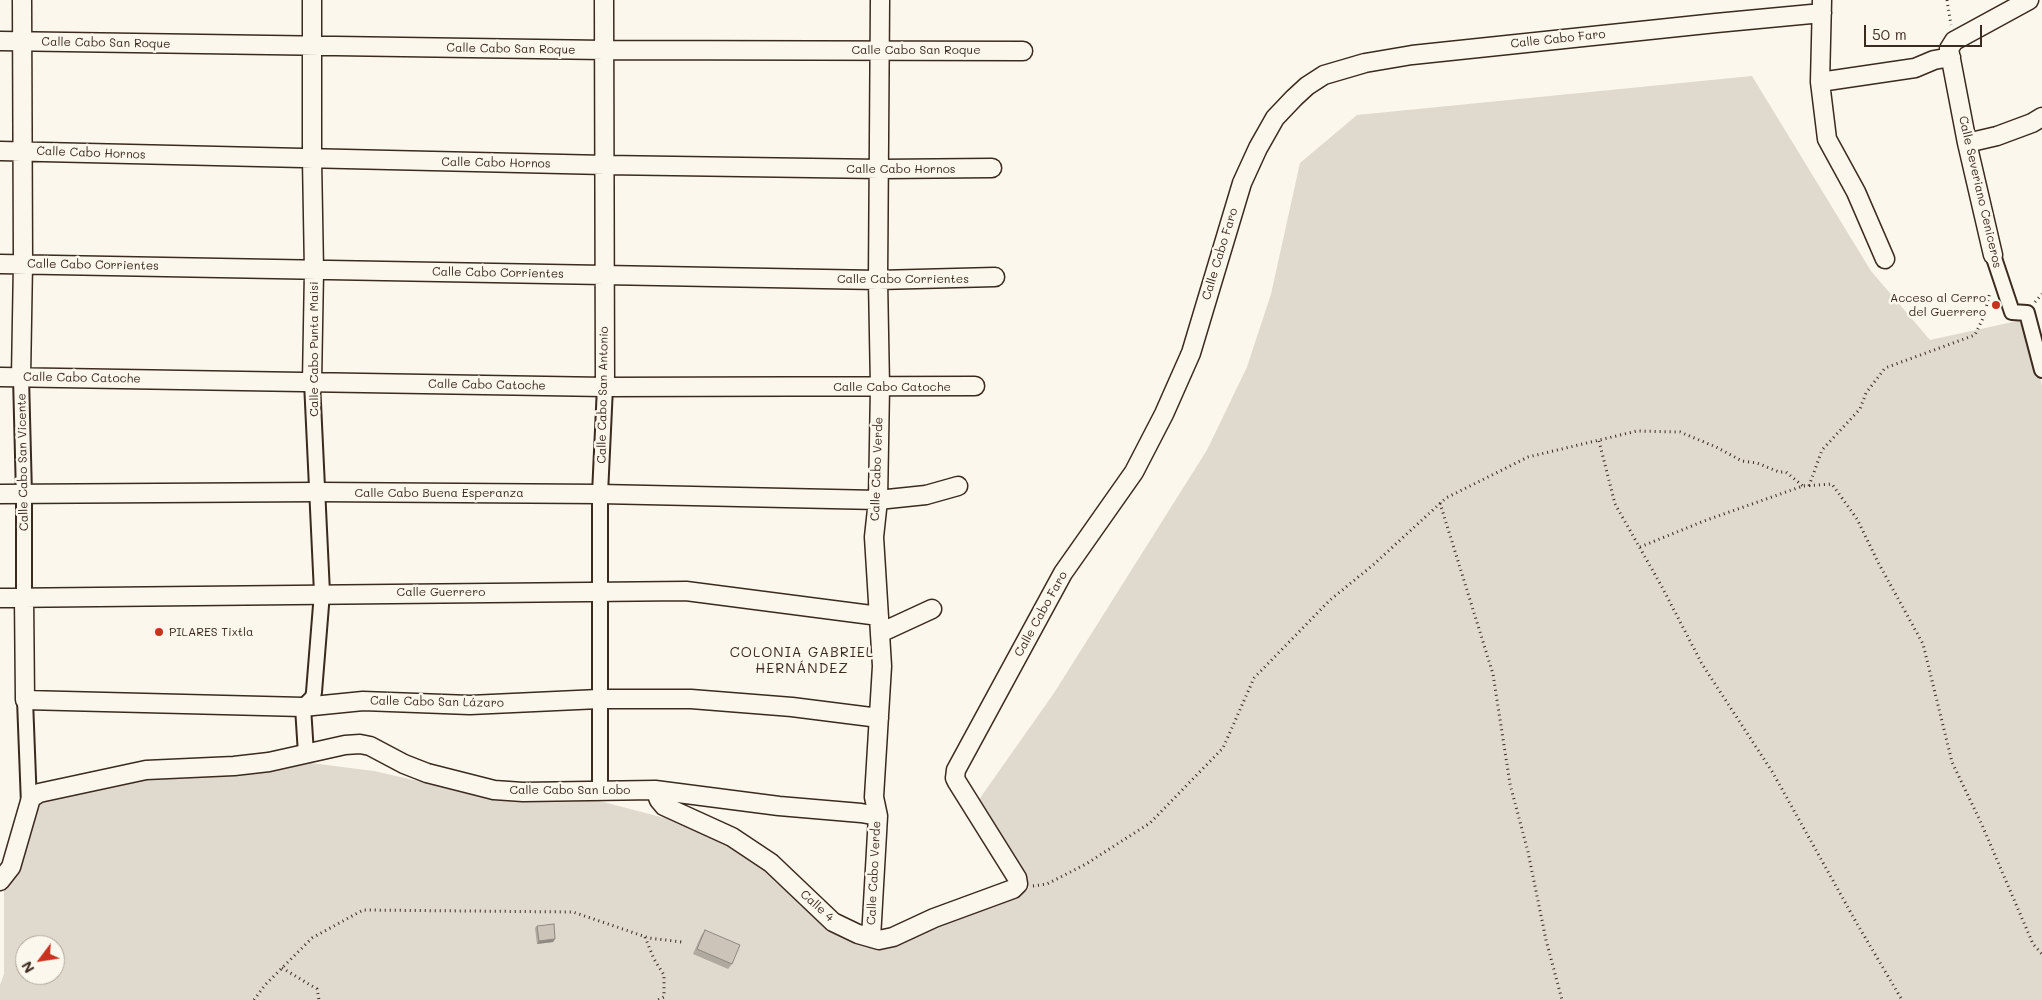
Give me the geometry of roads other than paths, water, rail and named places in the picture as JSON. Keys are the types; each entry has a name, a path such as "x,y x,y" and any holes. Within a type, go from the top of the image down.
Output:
{"street":[{"name":"Calle Cabo San Vicente","path":"22,0 23,263 21,378 24,495 25,700 29,804"},
{"name":"Calle Cabo Punta Maisi","path":"303,707 313,697 314,692 322,594 312,382 314,271 312,0"},
{"name":"Calle Cabo San Antonio","path":"600,790 600,494 605,387 604,0"},
{"name":"Calle Cabo Verde","path":"870,938 878,816 874,797 882,666 874,537 878,500 880,387 878,280 880,0"},
{"path":"1820,82 1915,68 1934,60 2029,0"},
{"path":"1822,7 1820,82 1827,139 1856,192 1885,259"},
{"name":"Calle Cabo Faro","path":"1015,886 1013,871 957,782 955,778 956,770 1063,573 1134,472 1164,414 1191,353 1242,183 1258,148 1271,126 1294,98 1306,86 1324,75 1365,63 1412,55 1822,7"},
{"name":"Calle Cabo San Roque","path":"0,41 604,50 1023,51"},
{"name":"Calle Severiano Ceniceros","path":"1952,49 1967,143 1993,255 2012,312 2027,313 2042,370"},
{"path":"1967,143 1997,136 2032,123 2042,117"},
{"name":"Calle Cabo Hornos","path":"0,151 605,166 880,169 992,168"},
{"name":"Calle Cabo Corrientes","path":"0,264 878,280 995,278"},
{"name":"Calle Cabo Catoche","path":"0,377 605,387 975,386"},
{"name":"Calle Cabo Buena Esperanza","path":"0,494 318,492 600,494 878,500 926,495 958,486"},
{"name":"Calle Guerrero","path":"0,598 686,591 880,625"},
{"path":"880,625 932,609"},
{"name":"Calle Cabo San Lázaro","path":"25,700 303,707 363,701 470,705 599,699 691,699 878,718"},
{"path":"303,707 306,754"},
{"name":"Calle Cabo San Lobo","path":"29,804 31,798 39,792 146,770 234,766 269,762 345,745 360,744 370,746 404,764 428,773 494,790 524,792 600,790 878,816"},
{"name":"Calle 4","path":"657,795 664,806 732,836 772,863 833,922 870,938 879,940 893,937 934,918 1015,886"},
{"path":"0,881 11,867 29,804"}],"place":[{"name":"Acceso al Cerro del Guerrero","path":"1996,305"},
{"name":"PILARES Tixtla","path":"159,632"}],"district":[{"name":"COLONIA GABRIEL HERNÁNDEZ","path":"802,662"}]}
